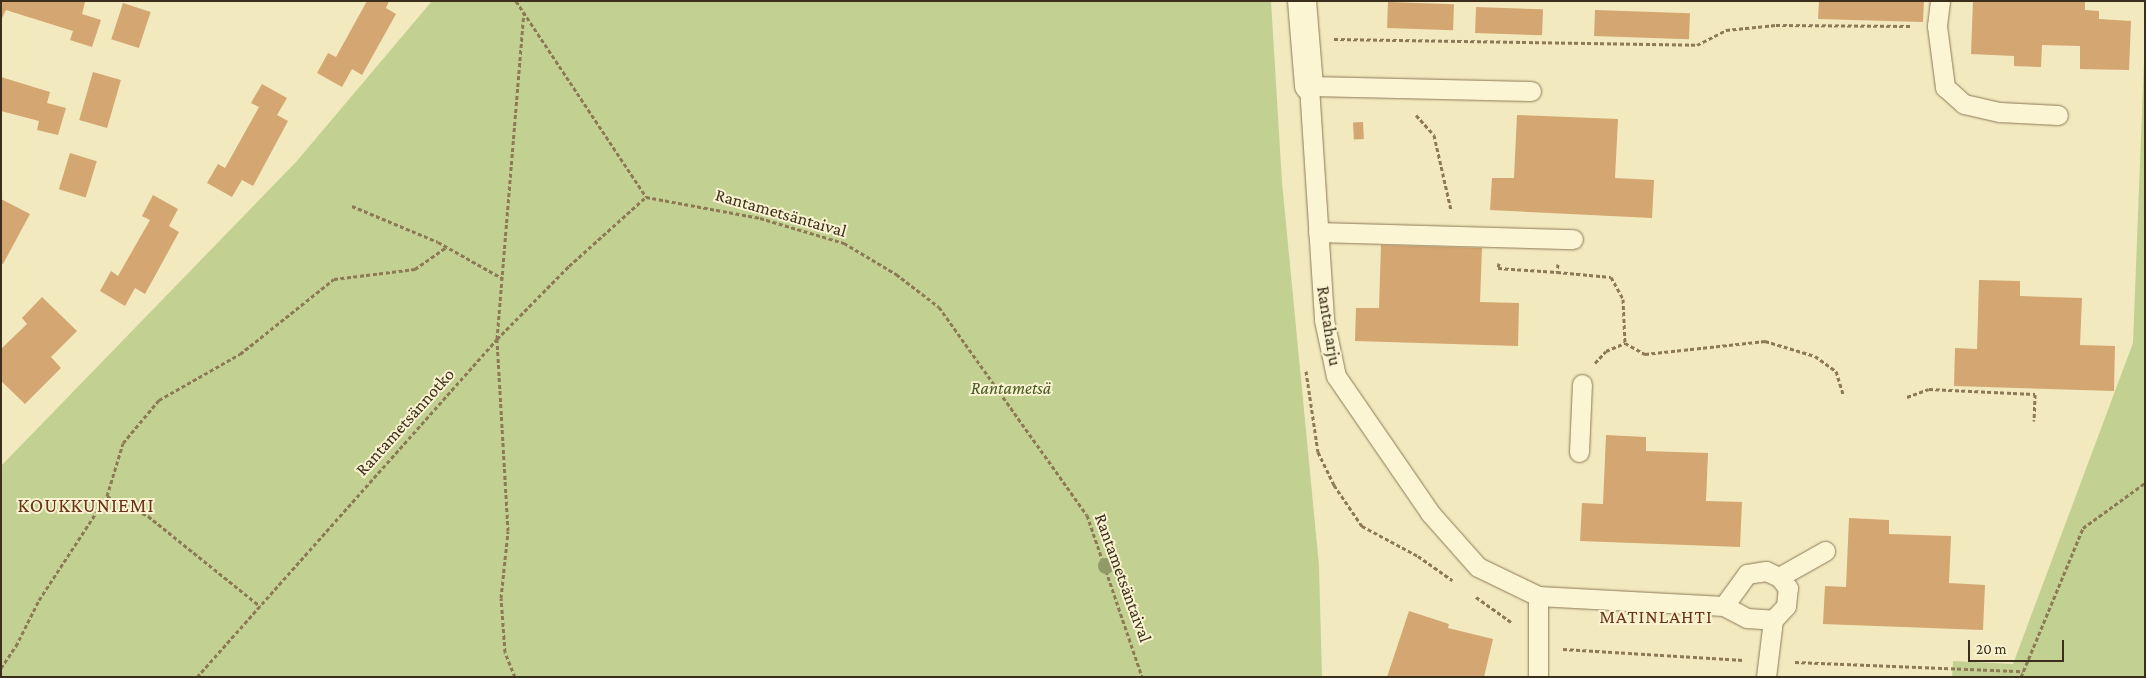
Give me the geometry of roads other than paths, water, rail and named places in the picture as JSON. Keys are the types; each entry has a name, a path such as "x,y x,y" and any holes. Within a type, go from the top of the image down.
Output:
{"street":[{"name":"Rantaharju","path":"1302,1 1309,86"}],"lane":[{"path":"1940,1 1937,26 1945,87 1964,104 2000,112 2058,115"},
{"path":"1309,86 1530,91"},
{"name":"Rantaharju","path":"1309,86 1324,320 1336,376 1430,513 1478,567 1538,596 1724,606 1747,618 1774,620"},
{"path":"1318,232 1566,239"},
{"path":"1579,452 1582,384"},
{"path":"1779,577 1825,551"},
{"path":"1724,606 1747,574 1766,571 1779,577 1788,588 1786,606 1774,620 1767,669"},
{"path":"1538,596 1540,648 1538,677"}],"district":[{"name":"KOUKKUNIEMI","path":"86,505"},
{"name":"MATINLAHTI","path":"1656,617"}],"park label":[{"name":"Rantametsä","path":"1011,388"}]}
